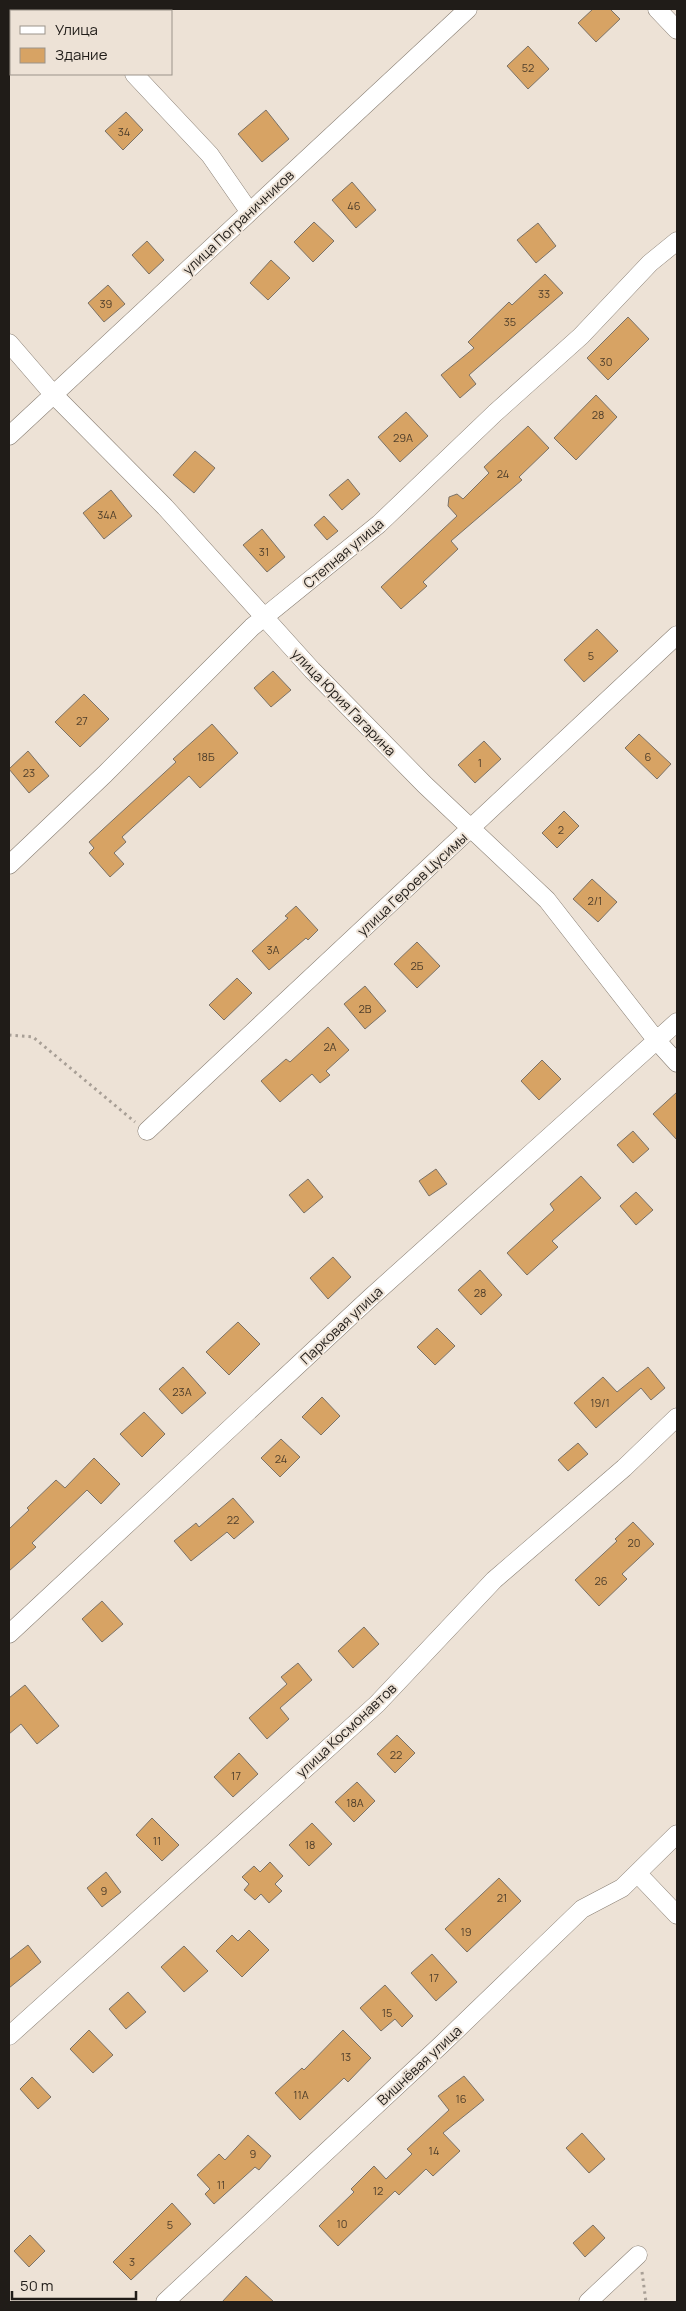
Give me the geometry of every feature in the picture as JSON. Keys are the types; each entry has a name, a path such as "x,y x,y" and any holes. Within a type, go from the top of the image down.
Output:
{"street":[{"name":"улица Пограничников","path":"9,436 468,9"},
{"path":"657,9 677,30"},
{"path":"135,75 210,155 249,211"},
{"name":"Степная улица","path":"9,865 105,774 252,627 379,524 494,413 581,336 650,263 677,241"},
{"name":"улица Юрия Гагарина","path":"9,343 53,394 165,507 264,619 418,778 548,900 657,1041 677,1062"},
{"name":"улица Героев Цусимы","path":"146,1132 472,829 677,635"},
{"name":"Парковая улица","path":"9,1634 370,1298 677,1022"},
{"name":"улица Космонавтов","path":"9,2036 377,1704 494,1580 624,1468 677,1417"},
{"name":"Вишнёвая улица","path":"165,2302 434,2051 582,1909 622,1888 677,1834"},
{"path":"638,1874 677,1915"},
{"path":"588,2302 638,2255"}],"path":[{"path":"9,1036 33,1037 146,1132"},
{"path":"638,2255 646,2302"}],"building":[{"path":"593,9 610,9 620,19 596,42 578,23"},
{"path":"528,46 549,69 528,89 507,66"},
{"path":"266,110 289,139 262,162 238,134"},
{"path":"126,112 143,130 123,150 105,131"},
{"path":"352,182 376,210 356,228 332,200"},
{"path":"314,222 334,241 313,262 294,242"},
{"path":"538,223 556,246 536,263 517,240"},
{"path":"147,241 164,260 149,274 132,255"},
{"path":"271,260 290,278 268,300 250,283"},
{"path":"545,274 563,293 469,375 476,384 460,398 441,375 474,348 468,342 509,302 512,305"},
{"path":"108,285 125,304 104,322 88,303"},
{"path":"628,317 649,339 608,380 587,358"},
{"path":"596,395 617,417 576,460 554,438"},
{"path":"406,412 428,436 400,462 378,437"},
{"path":"528,426 549,448 519,477 522,480 451,541 458,549 423,582 427,586 401,609 381,587 457,516 448,506 449,497 457,494 463,499 489,473 484,467"},
{"path":"195,451 215,468 194,493 173,475"},
{"path":"348,479 360,494 342,510 329,495"},
{"path":"111,490 132,516 104,539 83,513"},
{"path":"324,516 338,531 327,540 314,525"},
{"path":"262,529 285,557 267,572 243,545"},
{"path":"597,629 618,651 584,682 564,660"},
{"path":"273,671 291,690 271,707 254,688"},
{"path":"84,694 109,719 80,747 55,722"},
{"path":"212,724 238,753 200,788 189,776 122,837 126,842 114,853 124,864 110,877 89,853 94,848 89,842 176,762 173,759"},
{"path":"639,734 671,764 657,779 625,748"},
{"path":"484,741 501,759 475,783 458,765"},
{"path":"28,751 49,776 29,793 9,769"},
{"path":"564,811 579,826 557,848 542,833"},
{"path":"592,879 617,902 598,922 573,899"},
{"path":"296,906 318,930 269,970 252,951 288,918 285,916"},
{"path":"417,942 440,966 417,988 394,964"},
{"path":"237,978 252,993 224,1020 209,1005"},
{"path":"365,986 386,1011 365,1029 344,1004"},
{"path":"328,1027 349,1050 326,1071 330,1075 320,1083 312,1074 280,1102 261,1081 286,1059 290,1062"},
{"path":"542,1060 561,1079 539,1100 521,1081"},
{"path":"677,1092 677,1140 653,1114"},
{"path":"633,1131 649,1149 633,1163 617,1145"},
{"path":"436,1169 447,1184 429,1196 419,1181"},
{"path":"581,1176 601,1198 552,1241 558,1247 527,1275 507,1253 554,1210 550,1204"},
{"path":"308,1179 323,1197 304,1213 289,1195"},
{"path":"636,1192 653,1210 636,1225 620,1206"},
{"path":"333,1257 351,1277 328,1299 310,1278"},
{"path":"480,1270 502,1295 481,1315 458,1290"},
{"path":"238,1322 260,1344 229,1375 206,1352"},
{"path":"437,1328 455,1346 435,1365 417,1347"},
{"path":"183,1367 206,1393 182,1414 159,1389"},
{"path":"648,1367 665,1388 651,1400 641,1388 596,1428 574,1403 603,1377 617,1392"},
{"path":"322,1397 340,1416 321,1435 302,1417"},
{"path":"144,1412 165,1434 142,1457 120,1434"},
{"path":"281,1439 300,1457 280,1477 261,1458"},
{"path":"578,1443 588,1454 568,1471 558,1460"},
{"path":"94,1458 120,1484 101,1504 87,1490 32,1543 36,1547 9,1571 9,1529 29,1510 27,1508 56,1480 65,1488"},
{"path":"233,1498 254,1522 234,1539 227,1532 191,1561 174,1541 196,1523 199,1527"},
{"path":"633,1522 654,1544 622,1574 627,1579 599,1606 575,1580 617,1541 615,1539"},
{"path":"102,1601 123,1624 102,1642 82,1619"},
{"path":"364,1627 379,1644 353,1668 338,1651"},
{"path":"298,1663 312,1680 280,1708 289,1719 267,1739 249,1718 287,1684 281,1677"},
{"path":"25,1685 59,1726 37,1744 21,1724 9,1734 9,1698"},
{"path":"397,1735 415,1753 395,1773 377,1754"},
{"path":"239,1753 258,1774 233,1797 214,1777"},
{"path":"357,1782 375,1801 354,1822 335,1802"},
{"path":"152,1818 179,1845 162,1861 136,1835"},
{"path":"312,1823 332,1844 309,1866 289,1845"},
{"path":"270,1862 283,1876 275,1884 282,1891 269,1903 261,1894 255,1900 244,1890 249,1884 242,1877 254,1866 260,1872"},
{"path":"106,1872 121,1892 102,1907 87,1888"},
{"path":"499,1878 521,1901 467,1952 445,1929"},
{"path":"249,1930 269,1950 242,1977 216,1951 232,1935 238,1941"},
{"path":"28,1945 41,1962 9,1988 9,1960"},
{"path":"184,1946 208,1971 184,1992 161,1967"},
{"path":"432,1954 457,1982 436,2001 411,1973"},
{"path":"385,1985 413,2016 402,2027 395,2019 381,2031 360,2008"},
{"path":"128,1992 146,2012 126,2029 109,2009"},
{"path":"89,2030 113,2055 93,2073 70,2049"},
{"path":"343,2030 371,2058 348,2082 344,2078 300,2120 275,2093 302,2068 304,2070"},
{"path":"464,2076 484,2100 443,2133 460,2151 433,2176 426,2169 399,2195 395,2191 338,2246 319,2226 354,2192 351,2189 374,2166 386,2179 412,2154 407,2149 449,2110 438,2096"},
{"path":"32,2077 51,2097 38,2109 20,2089"},
{"path":"582,2133 605,2159 589,2173 566,2148"},
{"path":"248,2135 271,2156 259,2170 255,2167 214,2204 205,2194 210,2189 197,2175 219,2154 225,2160"},
{"path":"172,2203 191,2224 131,2280 113,2262"},
{"path":"593,2225 605,2238 585,2257 573,2243"},
{"path":"30,2235 45,2251 29,2267 14,2251"},
{"path":"246,2276 274,2302 222,2302"}]}
